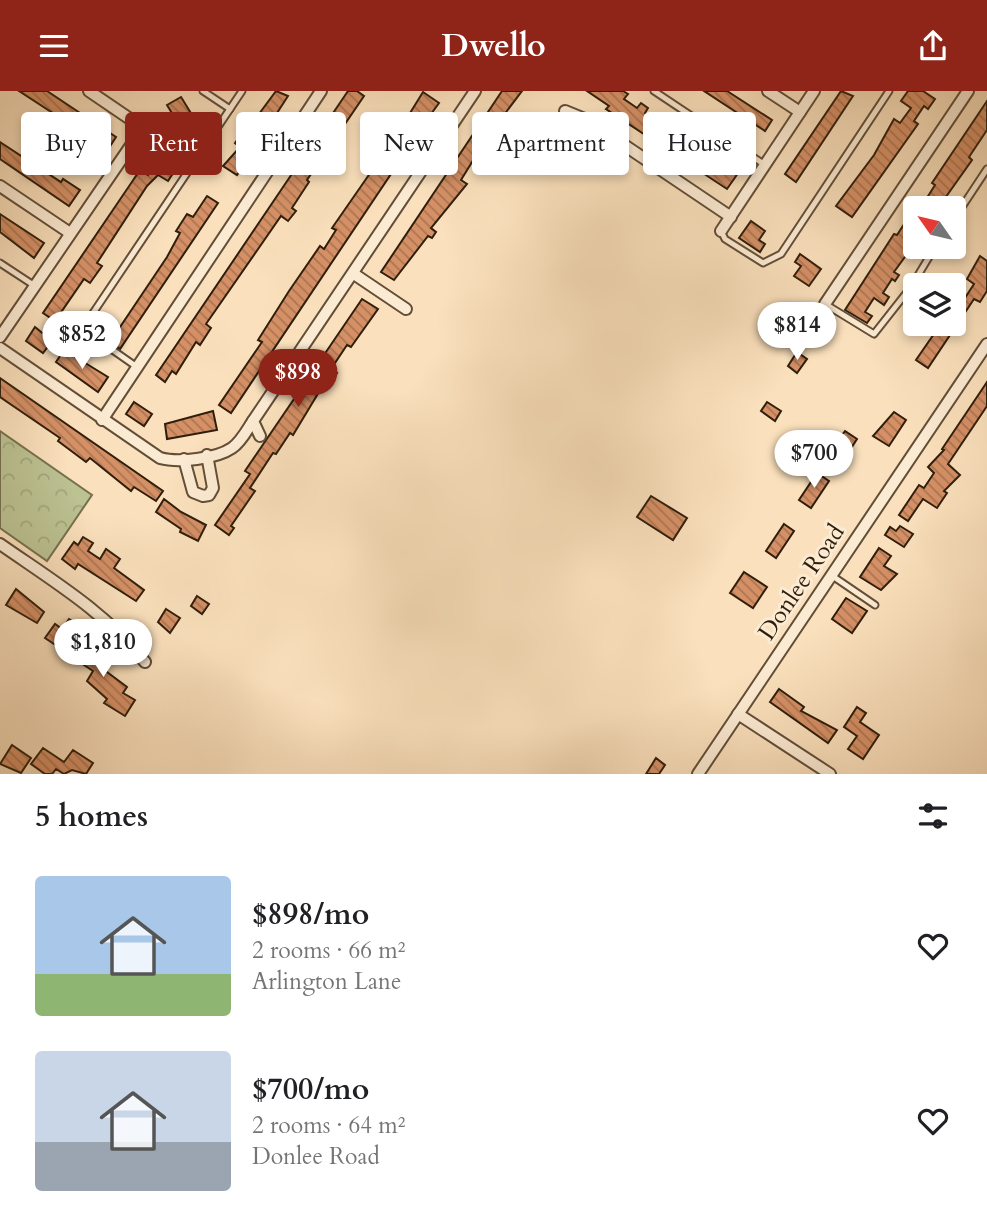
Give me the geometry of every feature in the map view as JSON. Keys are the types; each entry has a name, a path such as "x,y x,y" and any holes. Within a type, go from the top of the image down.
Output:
{"street":[{"path":"0,337 139,130 136,123 89,91"},
{"path":"102,420 321,91"},
{"path":"0,348 153,456 169,460 184,459 231,449 354,274 475,91"},
{"path":"768,91 800,112"},
{"path":"721,231 814,91"},
{"path":"825,304 968,91"},
{"path":"565,111 587,120 731,217"},
{"path":"0,186 70,233"},
{"path":"354,274 406,309"},
{"name":"Donlee Road","path":"698,774 987,344"},
{"path":"253,421 260,436"},
{"path":"184,459 193,492 209,495 214,488 207,455"},
{"path":"0,544 70,591 120,631 145,662"},
{"path":"738,714 830,774"}],"lane":[{"path":"203,91 230,109"},
{"path":"137,367 84,330 85,325 242,91"},
{"path":"654,91 765,165"},
{"path":"721,231 725,239 763,263 773,261 781,254 889,91"},
{"path":"966,201 987,169"},
{"path":"825,304 874,334 887,320 927,259"},
{"path":"0,263 35,286"},
{"path":"831,575 875,605"}],"green space":[{"path":"0,431 92,495 47,561 0,528"}],"building":[{"path":"19,91 47,91 78,112 51,112"},
{"path":"276,91 288,96 278,112 260,112"},
{"path":"348,91 357,91 364,96 346,123 346,112 334,112"},
{"path":"502,91 522,91 506,112 488,112"},
{"path":"587,91 623,91 628,94 624,99 637,108 641,103 648,108 643,112 643,133 629,124 629,112 611,112 606,109 609,106"},
{"path":"704,91 727,91 772,120 765,131 756,125 756,112 736,112"},
{"path":"841,91 853,96 796,182 785,174"},
{"path":"908,91 923,91 935,99 928,109 924,106 914,121 918,124 852,217 836,206 874,155 894,119 900,123 911,108 901,101"},
{"path":"423,92 439,103 432,112 411,112"},
{"path":"181,97 190,112 171,112 167,105"},
{"path":"987,101 987,130 969,157 972,160 946,196 928,196 935,185 932,183"},
{"path":"472,136 472,162 461,180 467,184 431,228 436,232 432,238 428,236 394,280 381,272 446,175 458,175 458,157"},
{"path":"0,142 21,156 21,173 0,159"},
{"path":"236,151 236,174 223,166"},
{"path":"23,175 50,175 61,182 63,179 80,190 69,206"},
{"path":"137,175 158,175 147,186 97,263 102,266 90,283 84,279 55,321 43,313"},
{"path":"158,175 172,175 168,181"},
{"path":"291,175 310,175 307,180 309,182 292,208 296,211 288,221 281,216 206,324 211,328 200,345 196,342 176,374 172,371 165,382 156,375"},
{"path":"369,175 390,175 231,413 219,405 262,342 258,340 289,291 320,246 324,249 336,230 332,228"},
{"path":"706,175 737,175 727,189"},
{"path":"207,196 218,203 120,349 110,342 167,257 180,233 176,231 187,214 193,217"},
{"path":"0,214 44,243 34,258 0,232"},
{"path":"751,221 765,231 759,240 765,244 760,252 739,238"},
{"path":"903,226 903,259 894,272 899,275 895,281 892,279 883,293 889,297 884,305 874,298 865,312 872,316 867,323 845,310 894,234 897,235"},
{"path":"800,254 821,269 809,286 794,276 801,266 795,262"},
{"path":"980,256 987,261 987,291 980,302 974,299 966,311 966,296 974,284 967,279"},
{"path":"362,299 378,309 351,347 347,345 331,369 337,373 329,384 325,382 293,435 290,433 276,454 273,453 250,488 255,491 231,526 234,528 229,535 215,525 250,474 245,471"},
{"path":"35,327 52,341 43,353 26,341"},
{"path":"932,336 949,336 928,368 916,360"},
{"path":"64,350 108,377 98,392 56,362"},
{"path":"797,352 807,359 797,373 788,366"},
{"path":"0,378 163,491 156,501 134,487 131,491 90,458 86,462 58,441 60,438 0,397"},
{"path":"987,382 987,406 948,464 960,475 944,491 947,493 937,508 923,499 908,521 899,515 919,485 924,488 934,473 928,467 944,450 942,449"},
{"path":"134,402 152,414 144,426 126,414"},
{"path":"767,402 781,411 775,421 761,411"},
{"path":"213,411 217,430 167,439 165,424"},
{"path":"894,412 906,420 889,446 873,436"},
{"path":"845,431 857,439 844,459 822,444 828,436 837,442"},
{"path":"817,473 829,481 811,508 799,500"},
{"path":"651,496 687,518 673,540 637,517"},
{"path":"164,499 181,512 206,525 198,541 180,532 181,529 156,512"},
{"path":"784,524 794,531 776,558 766,551"},
{"path":"900,526 913,534 904,547 885,535 890,527 896,531"},
{"path":"83,537 93,543 88,551 100,559 106,549 120,559 114,568 144,590 136,601 78,564 75,569 62,559 74,542 78,545"},
{"path":"879,548 891,556 884,566 897,574 881,590 860,577"},
{"path":"744,572 767,587 753,608 730,593"},
{"path":"16,589 44,612 37,623 6,605"},
{"path":"197,596 209,604 202,614 191,606"},
{"path":"846,598 867,611 852,633 832,619"},
{"path":"166,609 180,618 170,633 158,622"},
{"path":"69,619 77,624 60,648 45,638 55,624 62,629"},
{"path":"84,637 93,642 90,646 101,653 95,663 127,687 123,693 135,700 125,716 104,703 107,699 87,681 93,671 72,657"},
{"path":"779,689 804,707 801,711 837,730 828,743 770,702"},
{"path":"857,707 866,713 860,722 879,735 863,759 848,749 857,736 844,727"},
{"path":"12,745 31,758 21,773 0,764"},
{"path":"43,748 64,762 73,750 93,763 86,774 72,770 64,774 56,769 52,774 45,774 31,764"},
{"path":"656,758 665,765 659,774 646,774"}]}
